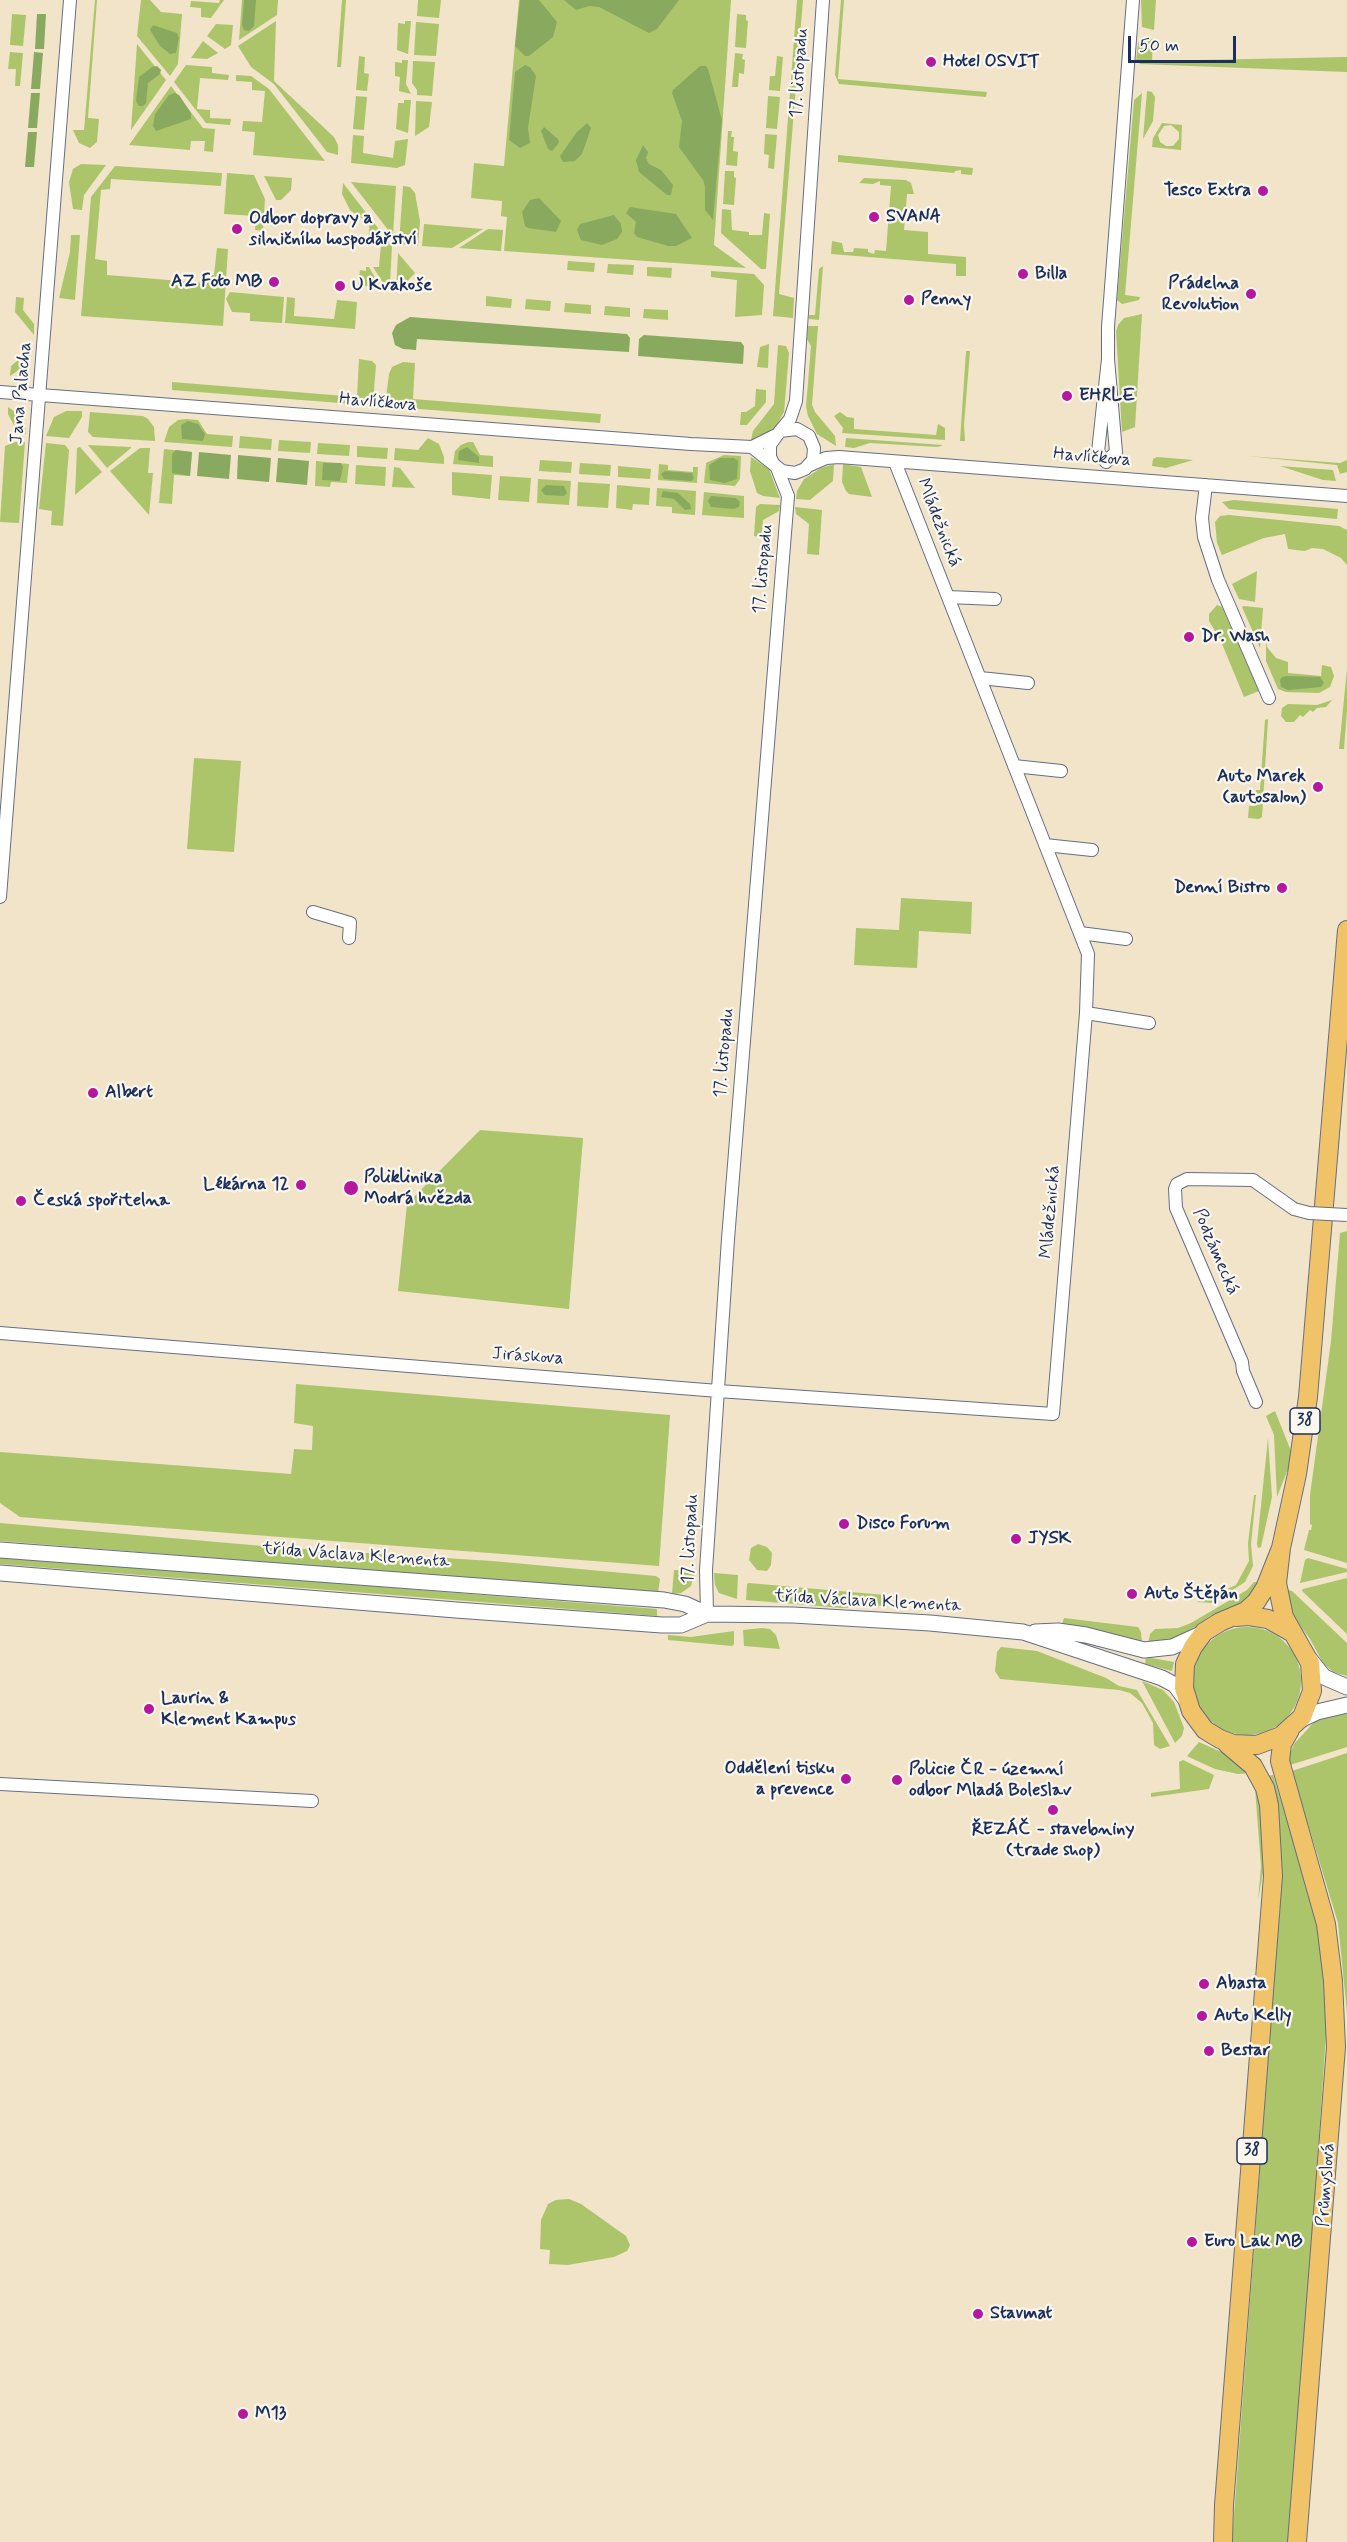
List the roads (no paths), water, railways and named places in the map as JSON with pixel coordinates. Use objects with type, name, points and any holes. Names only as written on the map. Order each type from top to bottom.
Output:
[{"type":"main road","name":"38","points":[[1223,2542],[1224,2493],[1273,1875],[1269,1805],[1263,1781],[1247,1759],[1201,1725],[1186,1700],[1183,1682],[1185,1664],[1193,1647],[1204,1632],[1246,1611],[1256,1602],[1281,1548],[1293,1495],[1308,1397],[1347,930]]},
{"type":"main road","points":[[1281,1548],[1278,1594],[1284,1617],[1297,1639]]},
{"type":"main road","name":"38","points":[[1220,1739],[1238,1745],[1257,1745],[1276,1739],[1295,1725],[1307,1708],[1312,1691],[1312,1674],[1308,1657],[1297,1639],[1284,1627],[1268,1619],[1249,1616],[1231,1618]]},
{"type":"main road","name":"Průmyslová","points":[[1295,1725],[1282,1744],[1280,1761],[1326,1924],[1334,1981],[1336,2047],[1297,2542]]},
{"type":"street","name":"Jana Palacha","points":[[0,897],[70,0]]},
{"type":"street","name":"17. listopadu","points":[[796,400],[823,0]]},
{"type":"street","points":[[1108,359],[1116,452],[1106,462],[1098,452],[1108,359],[1109,318],[1133,0]]},
{"type":"street","name":"Havlíčkova","points":[[0,392],[463,429],[752,447]]},
{"type":"street","points":[[789,496],[769,450],[778,433],[790,419],[796,400]]},
{"type":"street","points":[[789,496],[814,454],[810,438],[800,419],[796,400]]},
{"type":"street","points":[[791,428],[797,429],[833,457],[789,473],[752,447],[778,433],[791,428]]},
{"type":"street","name":"Havlíčkova","points":[[833,457],[1347,496]]},
{"type":"street","name":"Mládežnická","points":[[895,462],[1088,954],[1086,1013],[1053,1414]]},
{"type":"street","points":[[1206,484],[1202,518],[1204,537],[1221,586],[1269,698]]},
{"type":"street","name":"17. listopadu","points":[[707,1614],[706,1570],[728,1239],[789,496]]},
{"type":"street","name":"Mládežnická","points":[[948,597],[995,599]]},
{"type":"street","points":[[980,678],[1028,683]]},
{"type":"street","points":[[1014,766],[1061,771]]},
{"type":"street","points":[[1045,845],[1092,850]]},
{"type":"street","points":[[313,912],[350,922],[349,939]]},
{"type":"street","points":[[1080,933],[1126,939]]},
{"type":"street","points":[[1086,1013],[1149,1023]]},
{"type":"street","name":"Podzámecká","points":[[1256,1401],[1243,1371],[1242,1362],[1176,1208],[1174,1189],[1187,1179],[1253,1180],[1294,1209],[1309,1213],[1347,1215]]},
{"type":"street","name":"Jiráskova","points":[[0,1333],[718,1391],[1053,1414]]},
{"type":"street","name":"třída Václava Klementa","points":[[0,1550],[664,1600],[685,1604],[707,1614],[805,1616],[930,1623],[1026,1633],[1058,1631],[1086,1635],[1144,1650],[1172,1647],[1204,1632]]},
{"type":"street","name":"třída Václava Klementa","points":[[0,1573],[669,1625],[681,1625],[707,1614]]},
{"type":"street","name":"třída Václava Klementa","points":[[1026,1633],[1162,1677],[1175,1685],[1186,1700]]},
{"type":"street","points":[[1308,1657],[1323,1677],[1347,1687]]},
{"type":"street","points":[[1295,1725],[1317,1712],[1347,1705]]},
{"type":"street","points":[[0,1784],[312,1801]]},
{"type":"place","name":"Hotel OSVIT","points":[[931,62]]},
{"type":"place","name":"Tesco Extra","points":[[1263,191]]},
{"type":"place","name":"SVANA","points":[[874,217]]},
{"type":"place","name":"Odbor dopravy a silničního hospodářství","points":[[237,229]]},
{"type":"place","name":"Billa","points":[[1023,274]]},
{"type":"place","name":"AZ Foto MB","points":[[274,282]]},
{"type":"place","name":"U Kvakoše","points":[[340,286]]},
{"type":"place","name":"Prádelna Revolution","points":[[1251,294]]},
{"type":"place","name":"Penny","points":[[909,300]]},
{"type":"place","name":"EHRLE","points":[[1067,396]]},
{"type":"place","name":"Dr. Wash","points":[[1189,637]]},
{"type":"place","name":"Auto Marek (autosalon)","points":[[1318,787]]},
{"type":"place","name":"Denní Bistro","points":[[1282,888]]},
{"type":"place","name":"Albert","points":[[93,1093]]},
{"type":"place","name":"Lékárna 12","points":[[301,1185]]},
{"type":"place","name":"Poliklinika Modrá hvězda","points":[[351,1188]]},
{"type":"place","name":"Česká spořitelna","points":[[21,1201]]},
{"type":"place","name":"Disco Forum","points":[[844,1524]]},
{"type":"place","name":"JYSK","points":[[1016,1539]]},
{"type":"place","name":"Auto Štěpán","points":[[1132,1594]]},
{"type":"place","name":"Laurin & Klement Kampus","points":[[149,1709]]},
{"type":"place","name":"Oddělení tisku a prevence","points":[[846,1779]]},
{"type":"place","name":"Policie ČR - územní odbor Mladá Boleslav","points":[[897,1780]]},
{"type":"place","name":"ŘEZÁČ - stavebniny (trade shop)","points":[[1053,1810]]},
{"type":"place","name":"Abasta","points":[[1204,1984]]},
{"type":"place","name":"Auto Kelly","points":[[1202,2016]]},
{"type":"place","name":"Bestar","points":[[1209,2051]]},
{"type":"place","name":"Euro Lak MB","points":[[1192,2242]]},
{"type":"place","name":"Stavmat","points":[[978,2314]]},
{"type":"place","name":"M13","points":[[243,2414]]}]
